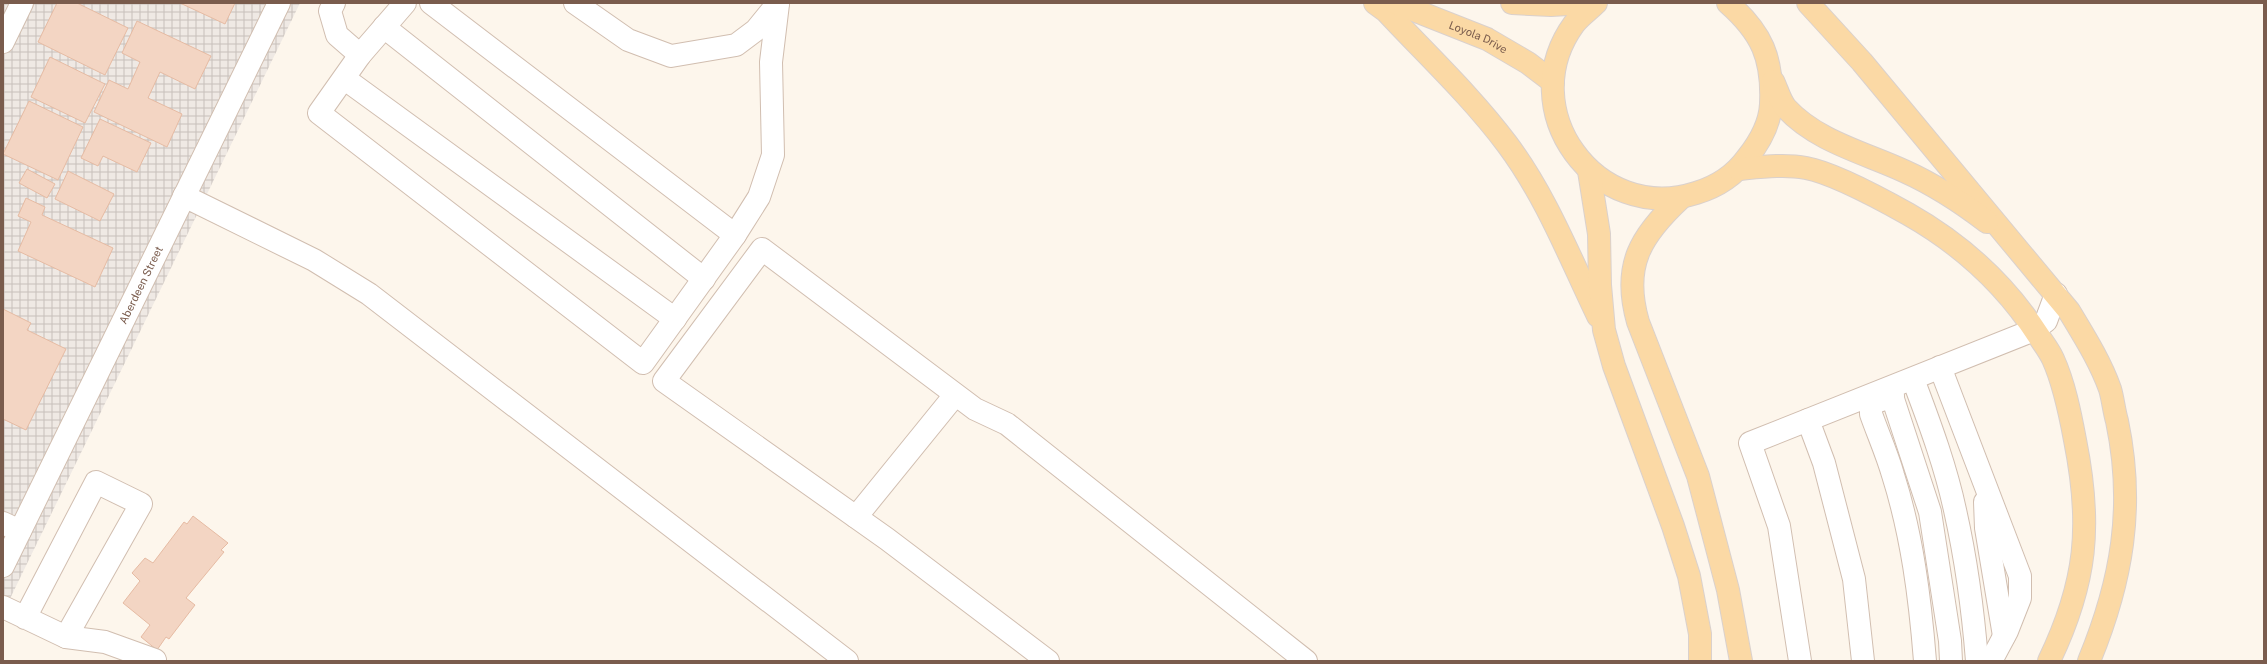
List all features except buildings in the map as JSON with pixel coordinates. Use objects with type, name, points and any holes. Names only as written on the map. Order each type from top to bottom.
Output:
[{"type":"main road","points":[[1375,3],[1386,11],[1461,90],[1507,145],[1541,197],[1604,330],[1614,366],[1673,526],[1688,576],[1700,634],[1700,661]]},
{"type":"main road","name":"Loyola Drive","points":[[1396,3],[1487,39],[1516,54],[1553,82]]},
{"type":"main road","points":[[1512,3],[1551,5],[1585,3]]},
{"type":"main road","points":[[1596,3],[1574,24],[1560,52],[1553,82],[1556,115],[1568,145],[1589,171],[1616,189],[1648,198],[1681,198],[1712,188],[1739,169],[1759,143],[1762,136],[1770,112],[1772,79]]},
{"type":"main road","points":[[1728,3],[1746,19],[1764,47],[1772,79],[1785,107],[1799,120],[1847,147],[1905,171],[1940,190],[2013,242]]},
{"type":"main road","points":[[1808,3],[1862,62],[2056,294],[2069,311],[2091,348],[2110,389],[2121,443],[2126,496],[2123,542],[2113,592],[2089,661]]},
{"type":"main road","points":[[1739,169],[1806,168],[1834,178],[1890,204],[1933,228],[1966,253],[1995,280],[2024,313],[2053,358],[2071,416],[2083,478],[2086,531],[2081,569],[2070,614],[2049,661]]},
{"type":"main road","points":[[1589,171],[1599,234],[1600,285],[1604,330]]},
{"type":"main road","points":[[1681,198],[1649,231],[1639,249],[1632,279],[1633,305],[1638,322],[1698,476],[1728,590],[1740,661]]},
{"type":"street","points":[[3,42],[22,3]]},
{"type":"street","name":"Aberdeen Street","points":[[3,566],[12,527],[184,196],[279,3]]},
{"type":"street","points":[[334,3],[330,11],[337,35],[360,55]]},
{"type":"street","points":[[405,3],[360,55],[319,113],[643,363],[735,235],[759,197],[773,155],[771,62],[778,4]]},
{"type":"street","points":[[431,3],[735,235]]},
{"type":"street","points":[[575,3],[628,40],[671,56],[736,45],[756,30],[778,4]]},
{"type":"street","points":[[384,28],[704,279]]},
{"type":"street","points":[[344,79],[675,318]]},
{"type":"street","points":[[184,196],[314,260],[369,294],[847,661]]},
{"type":"street","points":[[1048,661],[856,517],[664,381],[762,249],[975,409],[1006,424],[1306,661]]},
{"type":"street","points":[[1800,661],[1779,526],[1750,443],[1808,420],[1942,372],[2034,330],[2046,321],[2056,294]]},
{"type":"street","points":[[1925,661],[1917,581],[1910,544],[1893,475],[1871,414],[1871,407],[1876,402],[1916,387],[1942,372]]},
{"type":"street","points":[[1942,372],[2020,576],[2020,598],[2004,636],[1991,661]]},
{"type":"street","points":[[1916,387],[1937,443],[1955,510],[1973,613],[1977,661]]},
{"type":"street","points":[[856,517],[956,395]]},
{"type":"street","points":[[1892,396],[1930,512],[1950,641],[1951,661]]},
{"type":"street","points":[[1808,420],[1824,463],[1854,579],[1862,661]]},
{"type":"street","points":[[25,618],[96,482],[141,504],[66,637]]},
{"type":"street","points":[[3,607],[66,637],[105,642],[156,660]]},
{"type":"shaded area","points":[[3,3],[300,3],[3,613]]}]
